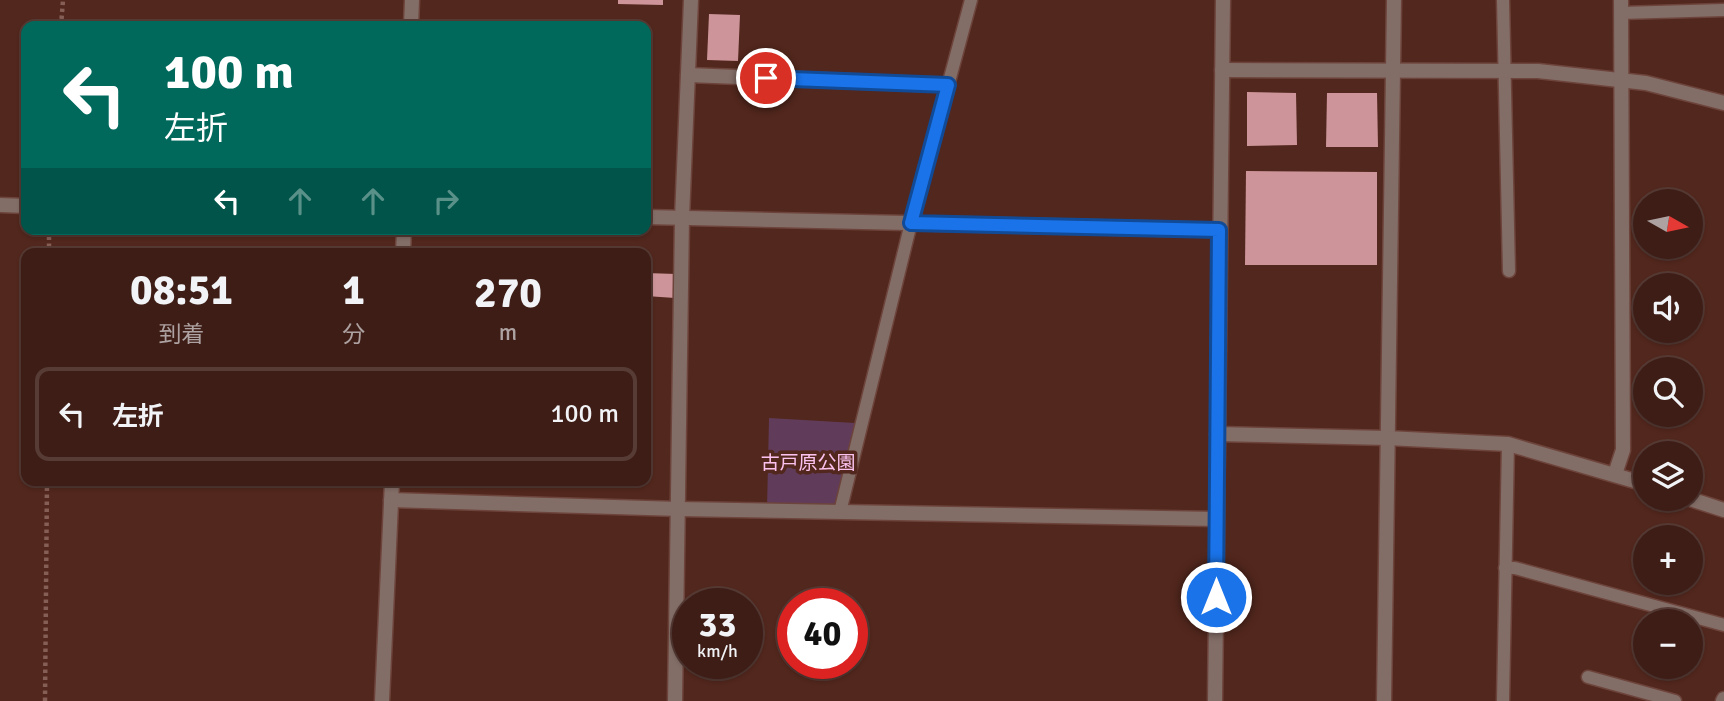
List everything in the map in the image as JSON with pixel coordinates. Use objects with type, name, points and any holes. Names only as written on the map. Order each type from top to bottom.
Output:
[{"type":"street","points":[[411,21],[412,0]]},
{"type":"street","points":[[675,701],[682,218],[691,0]]},
{"type":"street","points":[[1215,701],[1223,0]]},
{"type":"street","points":[[1384,701],[1394,0]]},
{"type":"street","points":[[1615,474],[1623,450],[1621,7]]},
{"type":"street","points":[[1222,70],[1538,71],[1621,79],[1724,103]]},
{"type":"street","points":[[688,75],[948,85]]},
{"type":"street","points":[[0,205],[21,206]]},
{"type":"street","points":[[651,217],[1219,230]]},
{"type":"street","points":[[1217,434],[1508,444],[1633,480]]},
{"type":"street","points":[[382,701],[392,486]]},
{"type":"street","points":[[391,500],[679,509],[1216,519]]},
{"type":"street","points":[[1703,503],[1724,510]]},
{"type":"lane","points":[[840,512],[911,223],[971,0]]},
{"type":"lane","points":[[1503,0],[1509,271]]},
{"type":"lane","points":[[1621,7],[1724,10]]},
{"type":"lane","points":[[1503,701],[1508,444]]},
{"type":"lane","points":[[1505,568],[1515,568],[1724,625]]},
{"type":"lane","points":[[1588,677],[1675,701]]},
{"type":"path","points":[[61,21],[63,0]]},
{"type":"path","points":[[45,701],[47,486]]},
{"type":"green space","name":"古戸原公園","points":[[769,418],[855,423],[840,512],[767,510]]},
{"type":"building","points":[[618,0],[663,0],[663,5],[618,4]]},
{"type":"building","points":[[709,14],[740,15],[738,61],[707,60]]},
{"type":"building","points":[[1247,92],[1296,93],[1297,145],[1247,146]]},
{"type":"building","points":[[1327,93],[1377,93],[1378,147],[1326,147]]},
{"type":"building","points":[[1246,171],[1377,172],[1377,265],[1245,265]]},
{"type":"building","points":[[651,273],[676,274],[675,298],[651,296]]},
{"type":"route","points":[[766,78],[948,85],[911,223],[1219,230],[1216,597]]}]
